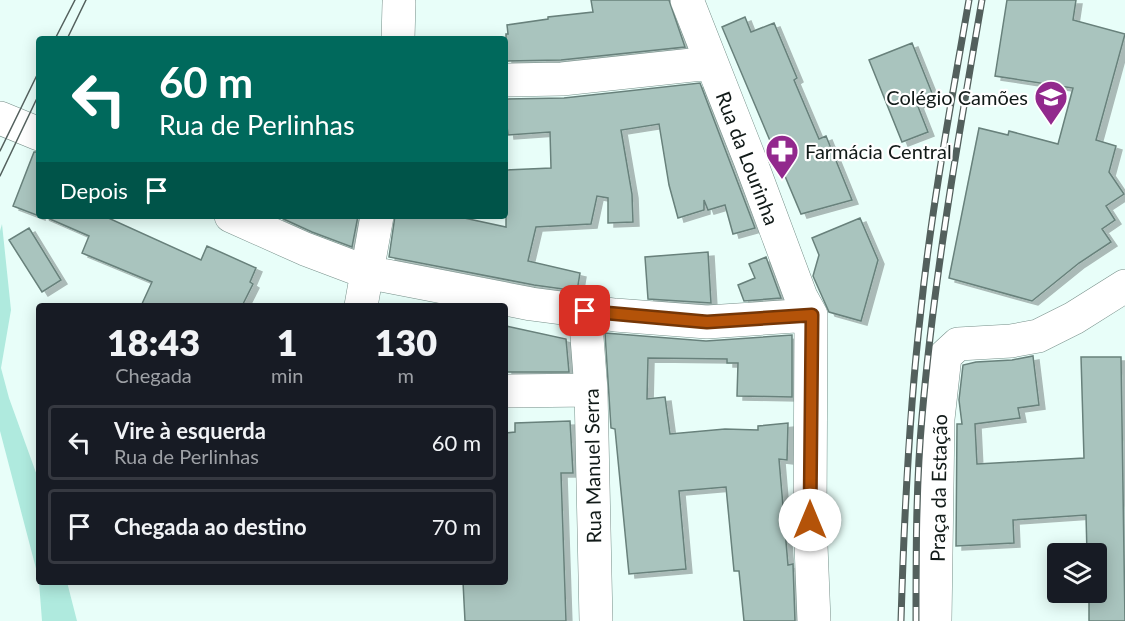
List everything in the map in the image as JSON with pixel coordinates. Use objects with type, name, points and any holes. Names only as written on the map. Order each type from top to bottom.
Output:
[{"type":"street","name":"Rua da Lourinha","points":[[687,0],[801,297],[812,315]]},
{"type":"street","points":[[398,36],[399,3]]},
{"type":"street","points":[[508,80],[562,80],[711,63]]},
{"type":"street","points":[[0,118],[36,133]]},
{"type":"street","points":[[238,219],[305,249],[366,272],[531,304],[707,322],[812,315],[810,520],[814,621]]},
{"type":"street","points":[[361,303],[376,219]]},
{"type":"street","name":"Praça da Estação","points":[[935,621],[939,419],[945,356],[958,344],[1011,341],[1038,336],[1074,318],[1125,286]]},
{"type":"street","name":"Rua Manuel Serra","points":[[585,311],[591,390],[596,621]]},
{"type":"street","points":[[508,391],[591,390]]},
{"type":"green space","points":[[2,224],[11,310],[1,368],[9,398],[36,473],[36,569],[0,431],[0,231]]},
{"type":"green space","points":[[39,585],[68,585],[77,621],[42,621]]},
{"type":"building","points":[[591,0],[669,0],[685,47],[561,60],[508,61],[507,25],[593,12]]},
{"type":"building","name":"Colégio Camões","points":[[1007,0],[1076,0],[1073,20],[1125,34],[1096,140],[1116,146],[1109,172],[1124,194],[1106,206],[1115,220],[1102,229],[1111,242],[1079,263],[1032,301],[949,278],[979,128],[1008,135],[1009,131],[1058,144],[1073,88],[995,76]]},
{"type":"building","points":[[745,17],[751,32],[774,23],[797,78],[794,80],[819,139],[826,136],[852,200],[801,214],[722,27]]},
{"type":"building","points":[[912,43],[934,98],[917,104],[928,132],[902,142],[869,60]]},
{"type":"building","points":[[700,83],[755,228],[733,234],[725,205],[708,210],[704,200],[704,210],[678,218],[669,185],[659,124],[621,130],[632,194],[633,222],[608,223],[608,198],[597,196],[591,224],[536,227],[528,261],[580,273],[577,291],[389,257],[395,219],[469,219],[506,227],[508,170],[551,168],[550,132],[508,135],[508,99],[564,98]]},
{"type":"building","points":[[34,152],[36,152],[36,215],[13,206]]},
{"type":"building","points":[[860,218],[878,260],[861,321],[829,312],[813,276],[819,255],[812,238]]},
{"type":"building","points":[[50,219],[111,219],[201,260],[207,246],[256,268],[250,282],[253,284],[244,303],[142,303],[152,282],[82,253],[89,236]]},
{"type":"building","points":[[284,219],[357,219],[352,247]]},
{"type":"building","points":[[29,228],[61,280],[42,292],[9,240]]},
{"type":"building","points":[[708,252],[711,303],[648,299],[645,257]]},
{"type":"building","points":[[766,257],[781,298],[744,301],[738,285],[755,278],[749,264]]},
{"type":"building","points":[[508,326],[566,339],[569,372],[508,372]]},
{"type":"building","points":[[605,333],[706,341],[792,335],[792,397],[737,396],[738,363],[727,363],[727,359],[648,358],[647,399],[665,397],[670,434],[725,429],[758,430],[758,426],[788,423],[787,460],[779,459],[788,565],[793,564],[795,621],[744,621],[739,571],[734,571],[726,487],[679,491],[686,569],[629,574],[615,429],[611,428]]},
{"type":"building","points":[[1033,356],[1039,405],[1018,408],[1020,418],[975,424],[977,464],[1084,458],[1081,357],[1121,357],[1125,621],[1089,621],[1089,603],[1107,603],[1107,543],[1087,543],[1086,515],[1013,520],[1014,543],[956,546],[957,424],[962,424],[959,400],[963,365]]},
{"type":"building","points":[[570,421],[573,473],[561,473],[566,621],[465,621],[463,585],[508,585],[508,433],[515,432],[515,423]]},
{"type":"tram line","points":[[57,36],[75,0]]},
{"type":"tram line","points":[[68,36],[86,0]]},
{"type":"tram line","points":[[0,151],[36,77]]},
{"type":"tram line","points":[[0,176],[36,100]]},
{"type":"railway","points":[[901,621],[913,387],[925,270],[969,0]]},
{"type":"railway","points":[[916,621],[919,468],[927,365],[948,208],[982,0]]},
{"type":"place","name":"Colégio Camões","points":[[1051,126]]},
{"type":"place","name":"Farmácia Central","points":[[782,180]]},
{"type":"route","points":[[585,311],[707,322],[812,315],[810,520]]}]
